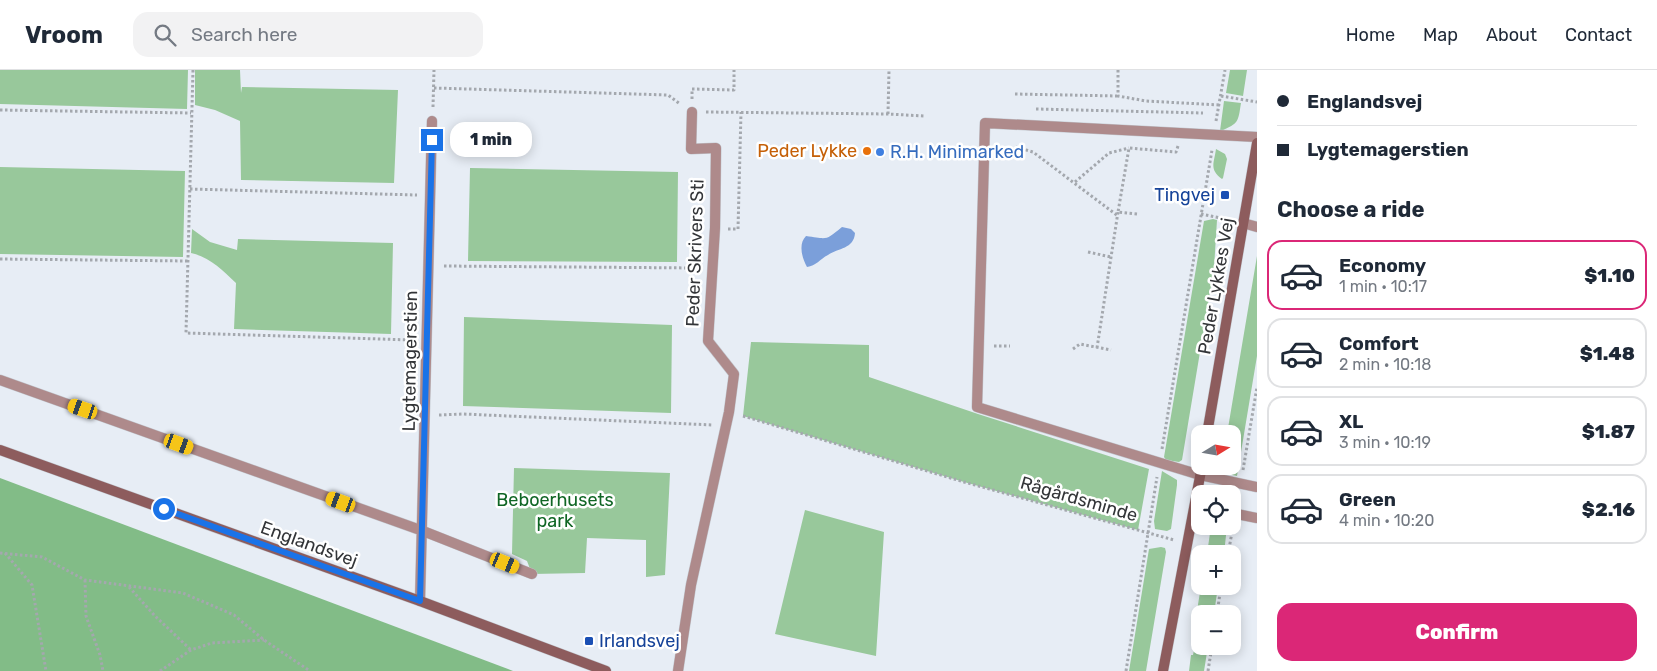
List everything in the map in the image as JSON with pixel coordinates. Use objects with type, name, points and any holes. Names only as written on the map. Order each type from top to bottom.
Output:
[{"type":"street","name":"Peder Skrivers Sti","points":[[678,671],[691,585],[729,412],[734,374],[708,341],[715,228],[716,148],[691,149],[692,112]]},
{"type":"street","name":"Lygtemagerstien","points":[[420,601],[432,121]]},
{"type":"street","points":[[1191,469],[1160,463],[977,407],[985,123],[1257,137]]},
{"type":"street","name":"Peder Lykkes Vej","points":[[1209,425],[1257,143]]},
{"type":"street","points":[[1243,223],[1257,227]]},
{"type":"street","points":[[0,380],[423,531],[532,574]]},
{"type":"street","name":"Englandsvej","points":[[0,450],[420,601],[606,671]]},
{"type":"street","points":[[1215,475],[1257,487]]},
{"type":"street","points":[[1241,515],[1257,518]]},
{"type":"street","points":[[1164,671],[1191,528]]},
{"type":"path","points":[[193,70],[186,332],[427,341]]},
{"type":"path","points":[[432,121],[434,70]]},
{"type":"path","points":[[692,112],[692,89],[734,90],[734,70]]},
{"type":"path","points":[[888,114],[889,70]]},
{"type":"path","points":[[1118,70],[1118,96]]},
{"type":"path","points":[[1126,671],[1225,70]]},
{"type":"path","points":[[434,88],[668,95],[692,112],[924,116]]},
{"type":"path","points":[[1016,94],[1118,96],[1146,101],[1220,105]]},
{"type":"path","points":[[1221,96],[1257,102]]},
{"type":"path","points":[[1173,102],[1174,112]]},
{"type":"path","points":[[1033,109],[1203,113]]},
{"type":"path","points":[[0,110],[191,113]]},
{"type":"path","points":[[715,228],[738,229],[741,112]]},
{"type":"path","points":[[1075,182],[1109,153],[1129,148],[1176,152],[1181,133]]},
{"type":"path","points":[[1016,147],[1033,152],[1118,214],[1137,214]]},
{"type":"path","points":[[1097,348],[1129,148]]},
{"type":"path","points":[[190,189],[430,195]]},
{"type":"path","points":[[1201,214],[1243,223]]},
{"type":"path","points":[[1088,252],[1111,257]]},
{"type":"path","points":[[0,259],[188,261]]},
{"type":"path","points":[[428,266],[713,268]]},
{"type":"path","points":[[1073,349],[1080,344],[1111,350]]},
{"type":"path","points":[[988,345],[1010,346]]},
{"type":"path","name":"Rågårdsminde","points":[[729,412],[964,482],[1148,534],[1187,543]]},
{"type":"path","points":[[425,416],[463,414],[726,425]]},
{"type":"path","points":[[2,553],[42,556],[85,580],[183,593],[234,615],[264,640],[310,671]]},
{"type":"path","points":[[2,553],[32,584],[46,671]]},
{"type":"path","points":[[85,580],[86,616],[100,655],[103,671]]},
{"type":"path","points":[[129,587],[155,616],[191,650]]},
{"type":"path","points":[[160,671],[191,650],[212,643],[264,640]]},
{"type":"path","points":[[1208,671],[1211,655]]},
{"type":"green space","points":[[0,70],[188,70],[187,109],[0,104]]},
{"type":"green space","points":[[195,70],[240,70],[241,93],[242,87],[398,90],[394,183],[241,180],[240,121],[215,110],[195,105]]},
{"type":"green space","points":[[1230,70],[1247,70],[1243,96],[1226,93]]},
{"type":"green space","points":[[1224,101],[1241,103],[1237,121],[1220,131]]},
{"type":"green space","points":[[1216,149],[1225,154],[1227,159],[1222,179],[1214,169]]},
{"type":"green space","points":[[0,167],[185,171],[183,257],[0,254]]},
{"type":"green space","points":[[470,168],[678,172],[677,262],[468,261]]},
{"type":"green space","points":[[1217,220],[1214,268],[1182,460],[1179,462],[1166,460],[1164,457],[1204,221]]},
{"type":"green space","points":[[192,229],[210,242],[237,250],[238,239],[393,243],[391,334],[234,329],[236,283],[210,261],[191,253]]},
{"type":"green space","points":[[1257,256],[1257,356],[1241,452],[1241,425],[1229,425]]},
{"type":"green space","points":[[464,317],[672,325],[671,413],[463,406]]},
{"type":"green space","points":[[751,342],[869,345],[869,377],[1149,469],[1138,530],[964,482],[743,416]]},
{"type":"green space","name":"Beboerhusets park","points":[[514,468],[670,473],[665,575],[646,577],[646,540],[587,538],[585,573],[532,574],[527,561],[512,554]]},
{"type":"green space","points":[[1162,471],[1177,480],[1171,529],[1167,531],[1155,529],[1154,521]]},
{"type":"green space","points":[[0,478],[513,671],[0,671]]},
{"type":"green space","points":[[805,510],[884,532],[876,656],[775,634]]},
{"type":"green space","points":[[1210,535],[1226,535],[1225,545],[1208,545]]},
{"type":"green space","points":[[1165,548],[1166,552],[1146,671],[1129,671],[1149,549]]},
{"type":"green space","points":[[1200,595],[1217,595],[1215,605],[1198,605]]},
{"type":"green space","points":[[1191,655],[1207,655],[1204,671],[1189,671]]},
{"type":"water","points":[[842,227],[851,229],[855,233],[852,242],[807,267],[801,247],[806,236],[826,238]]},
{"type":"place","name":"Peder Lykke","points":[[867,151]]},
{"type":"place","name":"R.H. Minimarked","points":[[880,152]]},
{"type":"place","name":"Tingvej","points":[[1225,195]]},
{"type":"place","name":"Irlandsvej","points":[[589,641]]},
{"type":"route","points":[[164,509],[420,601],[432,140]]}]
